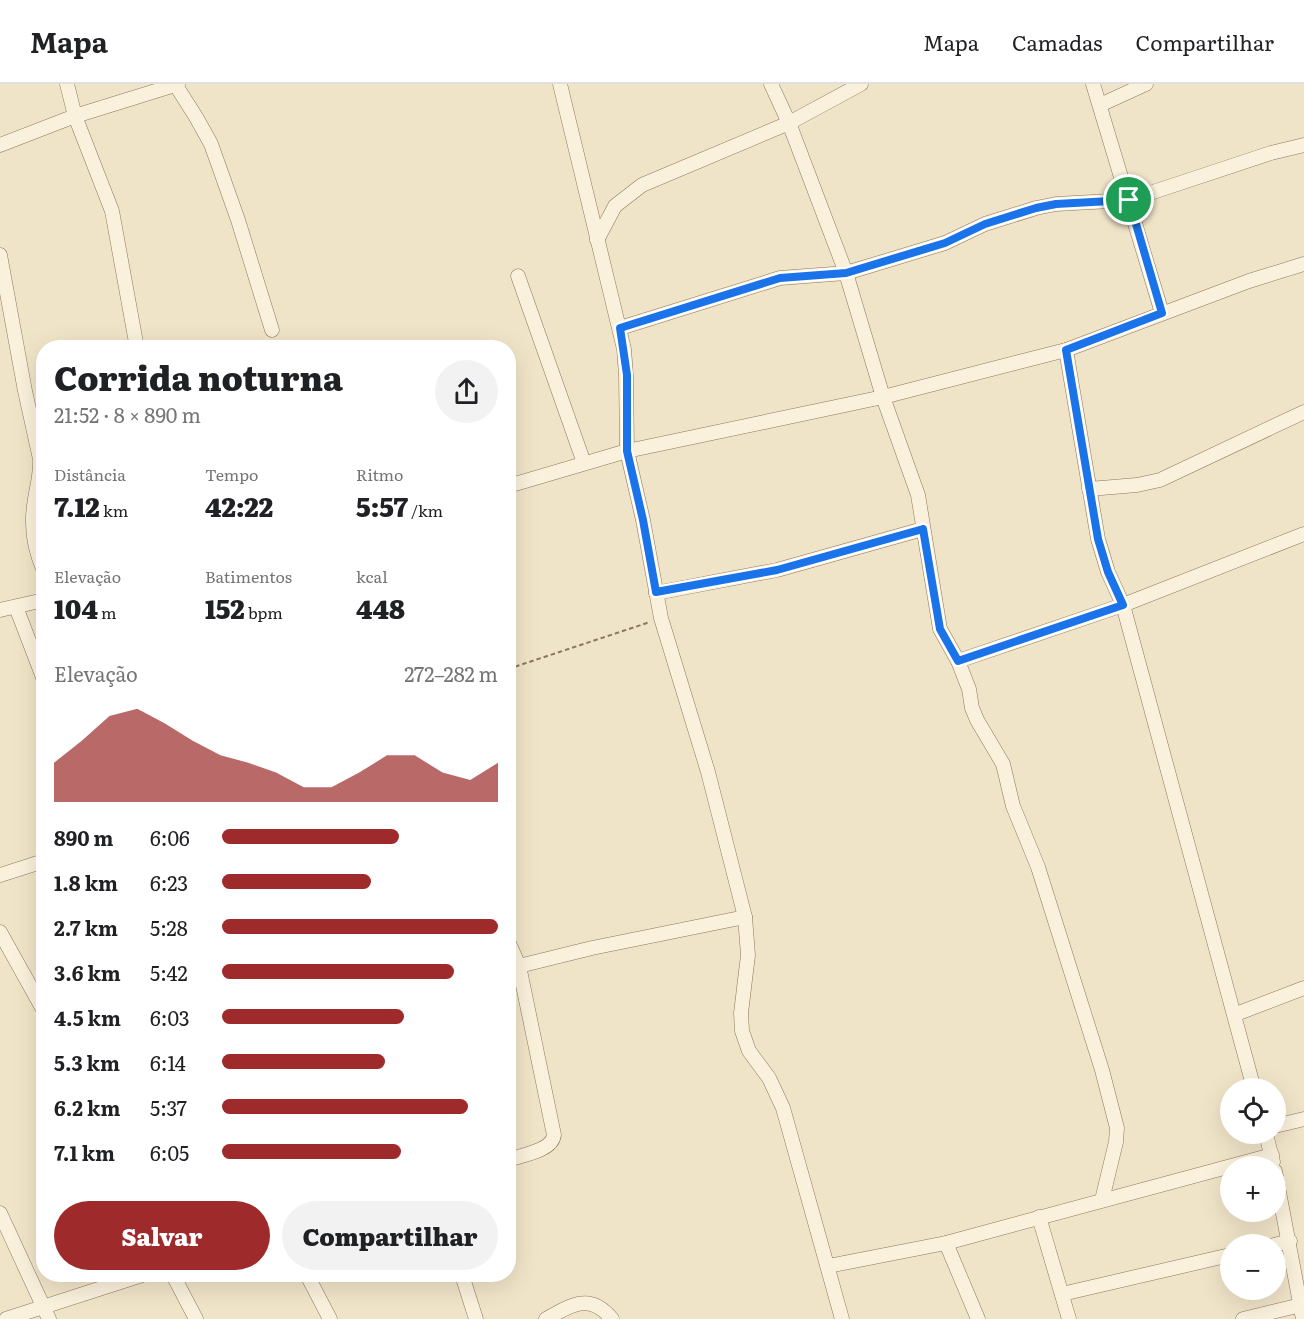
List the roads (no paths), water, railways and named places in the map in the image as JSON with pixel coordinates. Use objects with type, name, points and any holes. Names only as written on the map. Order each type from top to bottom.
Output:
[{"type":"street","points":[[67,84],[75,116],[112,211],[136,340]]},
{"type":"street","points":[[0,145],[75,116],[176,84],[211,144],[238,220],[272,330]]},
{"type":"street","points":[[560,84],[620,328],[627,375],[627,451],[643,520],[661,618],[708,772],[745,917],[748,955],[741,1013],[742,1031],[749,1051],[769,1078],[783,1108],[842,1319]]},
{"type":"street","points":[[771,84],[789,123],[846,273],[883,397],[918,495],[938,621],[958,661],[969,689],[972,708],[977,720],[1003,764],[1013,806],[1038,867],[1113,1109],[1117,1128],[1116,1142],[1102,1200]]},
{"type":"street","points":[[597,240],[615,206],[642,185],[789,123],[861,84]]},
{"type":"street","points":[[1093,84],[1162,313]]},
{"type":"street","points":[[1101,105],[1146,84]]},
{"type":"street","points":[[620,328],[780,278],[846,273],[945,243],[985,224],[1036,208],[1056,204],[1129,200],[1271,153],[1304,145]]},
{"type":"street","points":[[0,255],[36,441]]},
{"type":"street","points":[[516,484],[627,451],[883,397],[1066,350],[1249,281],[1304,264]]},
{"type":"street","points":[[518,276],[584,463]]},
{"type":"street","points":[[1066,350],[1098,539],[1108,572],[1123,605],[1206,917],[1236,1014],[1251,1078]]},
{"type":"street","points":[[1089,489],[1137,485],[1160,480],[1304,412]]},
{"type":"street","points":[[36,491],[33,507],[36,548]]},
{"type":"street","points":[[656,592],[785,568],[923,529]]},
{"type":"street","points":[[958,661],[1123,605],[1304,534]]},
{"type":"street","points":[[0,610],[36,602]]},
{"type":"street","points":[[16,607],[36,659]]},
{"type":"street","points":[[0,875],[36,864]]},
{"type":"street","points":[[519,966],[592,948],[745,917]]},
{"type":"street","points":[[0,932],[36,997]]},
{"type":"street","points":[[516,959],[554,1135],[548,1146],[516,1157]]},
{"type":"street","points":[[1236,1014],[1304,988]]},
{"type":"street","points":[[1286,1123],[1304,1119]]},
{"type":"street","points":[[828,1266],[946,1243],[1102,1200],[1220,1175]]},
{"type":"street","points":[[0,1213],[46,1313]]},
{"type":"street","points":[[1243,1319],[1302,1312],[1295,1250],[1286,1213]]},
{"type":"street","points":[[1039,1217],[1069,1319]]},
{"type":"street","points":[[946,1243],[978,1319]]},
{"type":"street","points":[[1062,1294],[1220,1257]]},
{"type":"street","points":[[6,1319],[46,1313],[124,1282]]},
{"type":"street","points":[[177,1282],[196,1319]]},
{"type":"street","points":[[311,1282],[330,1319]]},
{"type":"street","points":[[464,1282],[476,1319]]},
{"type":"street","points":[[546,1319],[573,1304],[582,1303],[595,1305],[607,1312],[612,1319]]}]
